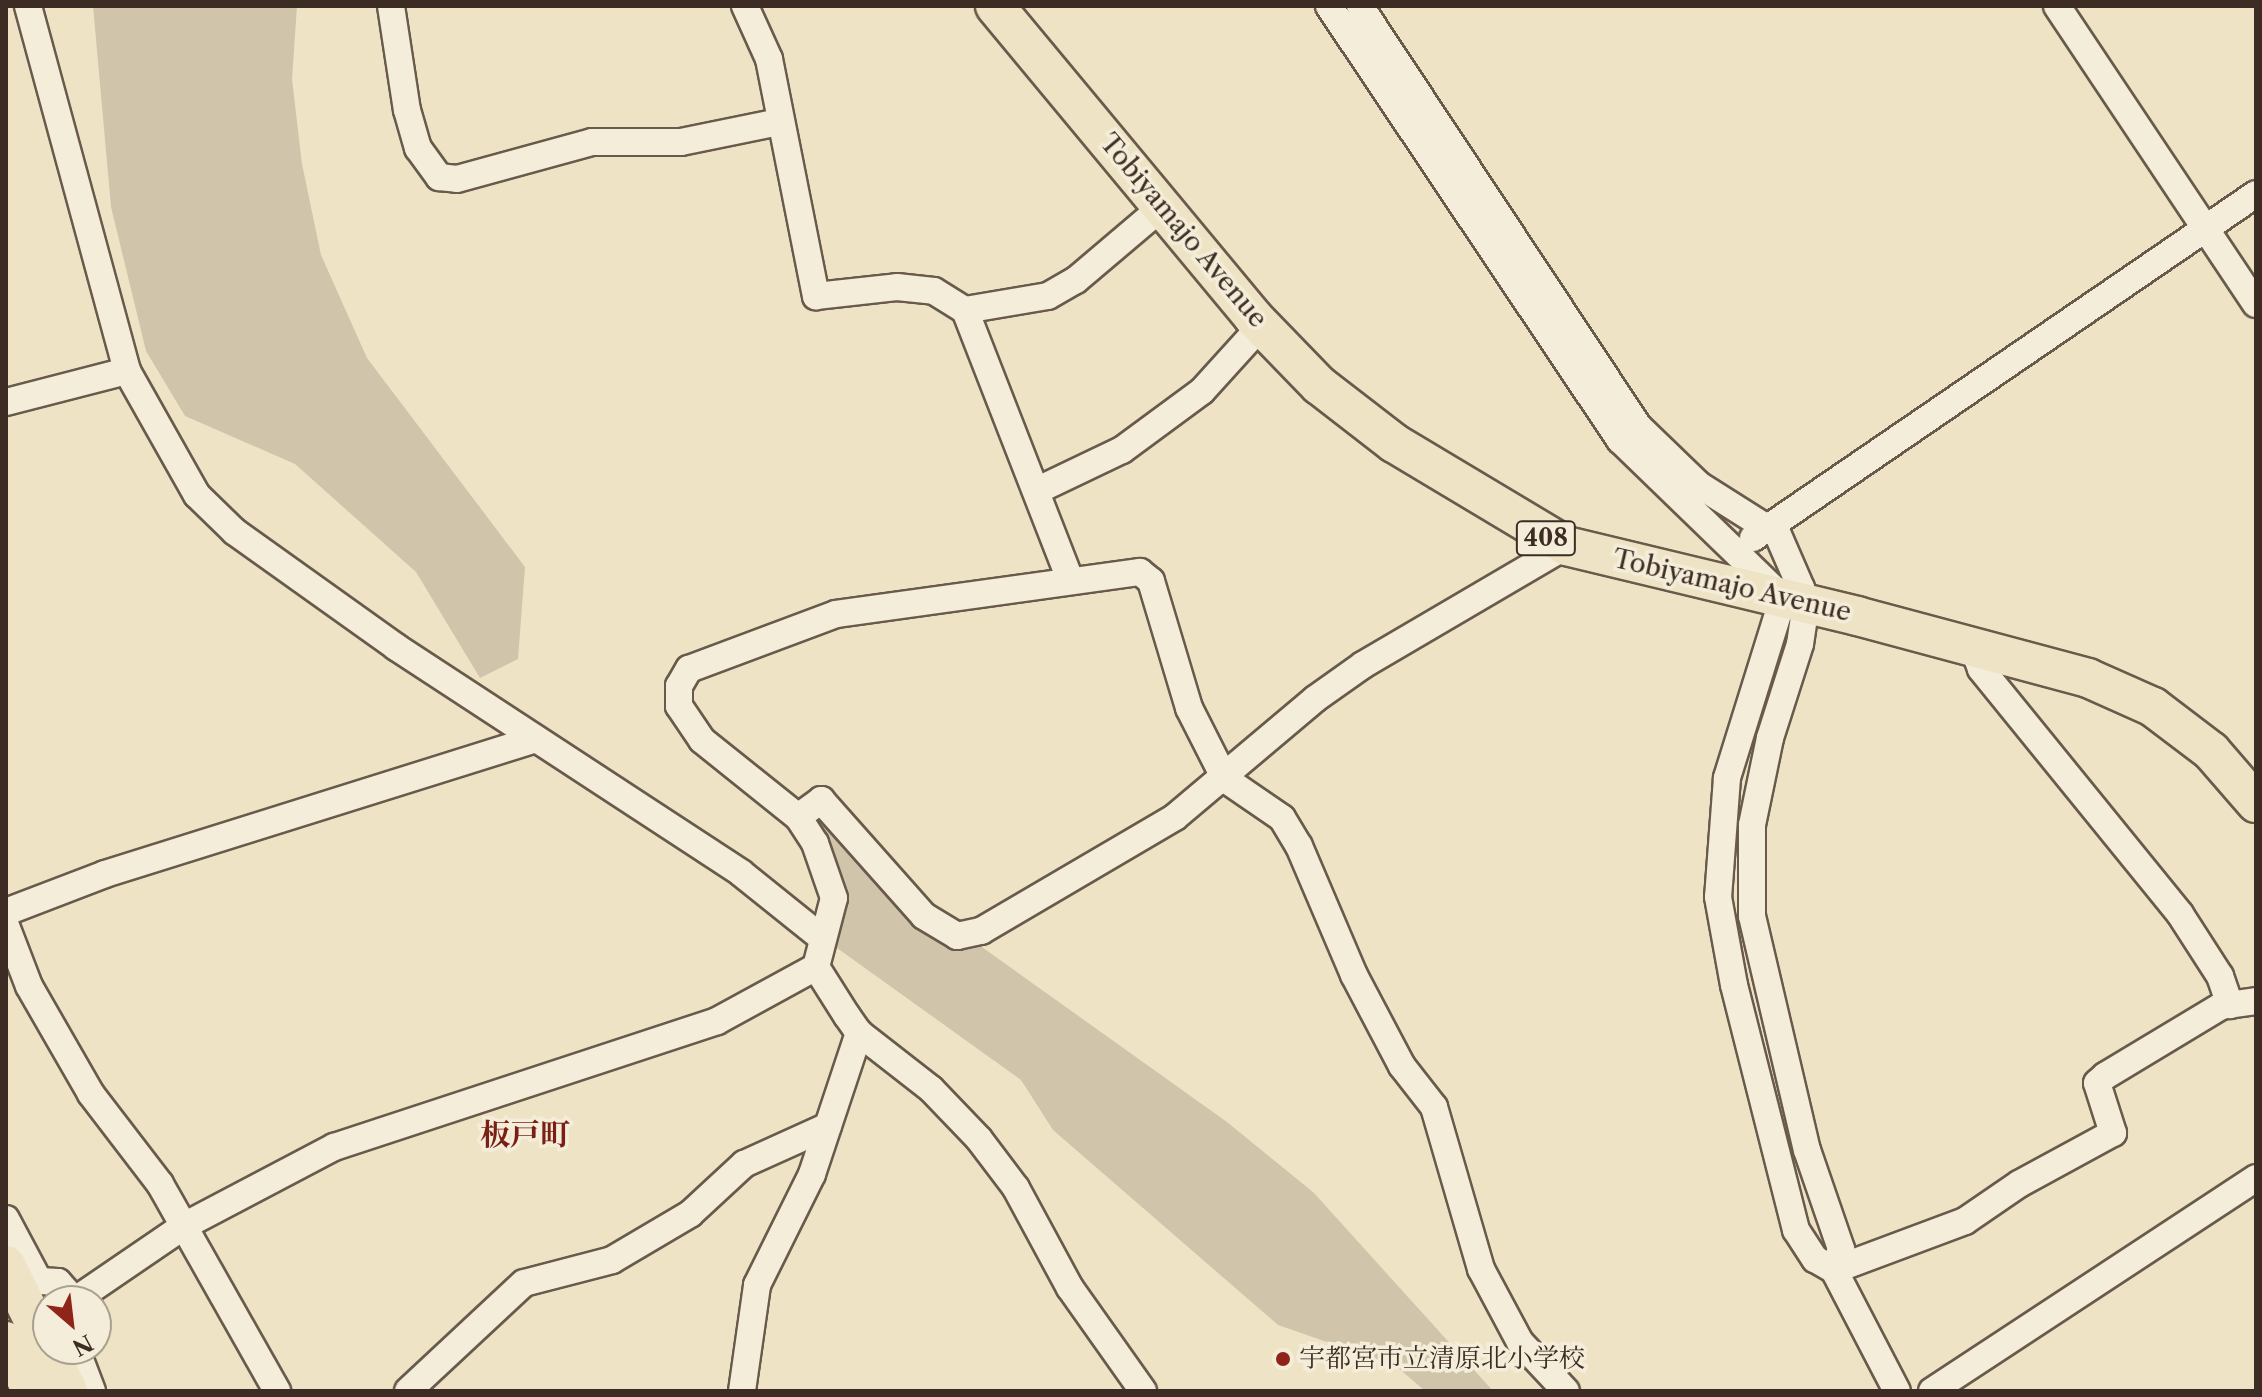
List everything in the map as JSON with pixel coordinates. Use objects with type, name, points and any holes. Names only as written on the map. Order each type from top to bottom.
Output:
[{"type":"highway","name":"Tobiyamajo Avenue","points":[[995,6],[1261,326],[1319,385],[1394,443],[1566,546],[1795,601],[2088,678],[2153,707],[2211,751],[2256,803]]},
{"type":"highway","points":[[6,1265],[32,1391]]},
{"type":"highway","points":[[20,1334],[68,1391]]},
{"type":"street","points":[[28,6],[127,371],[197,495],[235,532],[535,739],[741,873],[822,938]]},
{"type":"street","points":[[391,6],[407,110],[418,148],[439,177],[457,179],[592,142],[681,142],[779,122]]},
{"type":"street","points":[[745,6],[769,59],[779,122],[816,296],[897,287],[934,291],[965,310],[1070,580]]},
{"type":"street","points":[[1329,6],[1620,440],[1659,482],[1795,601]]},
{"type":"street","points":[[1360,6],[1638,426],[1699,485],[1778,535],[1795,601],[1755,812],[1752,916],[1807,1150],[1841,1249],[1834,1270],[1897,1391]]},
{"type":"street","points":[[2057,6],[2256,304]]},
{"type":"street","points":[[1737,549],[2256,194]]},
{"type":"street","points":[[965,310],[1048,296],[1076,280],[1162,207]]},
{"type":"street","points":[[1036,491],[1122,450],[1202,391],[1261,326]]},
{"type":"street","points":[[6,402],[127,371]]},
{"type":"street","points":[[798,817],[821,800],[924,916],[957,936],[981,931],[1175,817],[1225,779],[1315,699],[1363,665],[1566,546]]},
{"type":"street","points":[[1143,1391],[1070,1288],[1016,1188],[979,1139],[931,1089],[859,1033],[816,967],[834,898],[815,843],[798,817],[702,740],[679,706],[679,686],[689,669],[836,614],[1140,572],[1151,581],[1189,708],[1225,779],[1282,818],[1299,846],[1354,975],[1402,1066],[1434,1107],[1481,1269],[1520,1342],[1566,1391]]},
{"type":"street","points":[[1834,1270],[1965,1221],[2019,1184],[2113,1133],[2097,1083],[2243,1003],[2220,976],[2180,914],[1981,669],[1973,647]]},
{"type":"street","points":[[6,912],[105,874],[535,739]]},
{"type":"street","points":[[6,926],[29,986],[91,1094],[160,1184],[277,1391]]},
{"type":"street","points":[[98,1285],[184,1226],[376,1130],[499,1096],[717,1021],[816,967]]},
{"type":"street","points":[[742,1391],[757,1285],[812,1174],[859,1033]]},
{"type":"street","points":[[408,1391],[524,1283],[612,1260],[690,1214],[744,1164],[828,1126]]},
{"type":"street","points":[[1932,1391],[2256,1178]]},
{"type":"street","points":[[6,1219],[39,1281],[58,1282],[61,1285]]},
{"type":"street","points":[[82,1365],[92,1391]]},
{"type":"shaded area","points":[[93,6],[297,6],[292,79],[302,164],[321,255],[367,358],[525,567],[518,659],[480,678],[416,572],[295,464],[185,416],[146,351],[111,207]]},
{"type":"shaded area","points":[[823,824],[944,920],[1227,1122],[1314,1193],[1493,1391],[1425,1391],[1396,1366],[1278,1325],[1053,1130],[1021,1080],[837,948],[849,894]]},
{"type":"place","name":"宇都宮市立清原北小学校","points":[[1283,1359]]},
{"type":"district","name":"板戸町","points":[[525,1135]]}]
